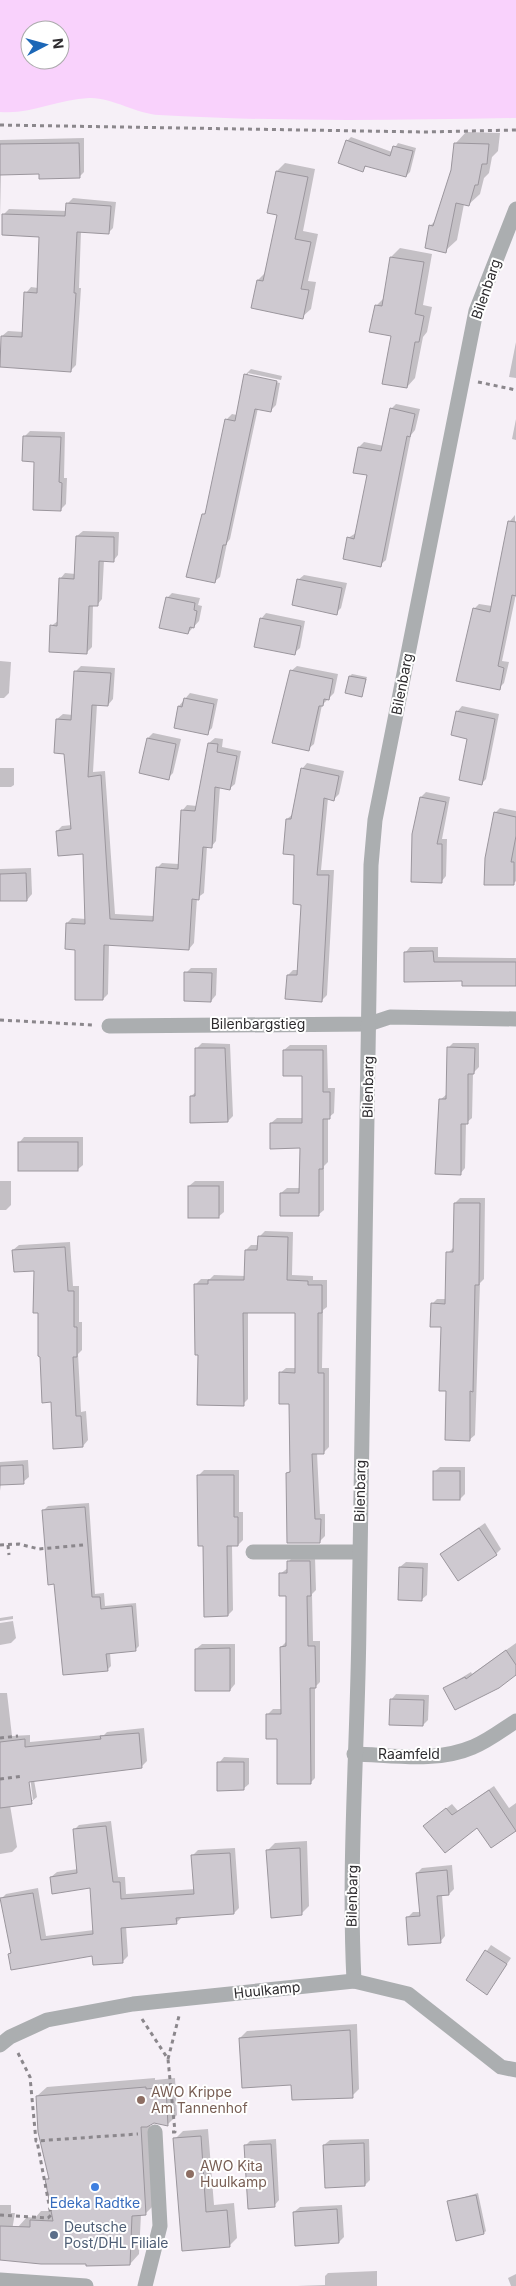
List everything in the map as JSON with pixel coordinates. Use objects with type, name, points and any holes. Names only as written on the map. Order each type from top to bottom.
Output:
[{"type":"street","name":"Bilenbarg","points":[[354,1981],[352,1935],[354,1754],[359,1635],[371,866],[375,820],[476,311],[516,209]]},
{"type":"street","name":"Bilenbargstieg","points":[[109,1026],[369,1024],[390,1017],[516,1020]]},
{"type":"street","points":[[253,1552],[359,1552]]},
{"type":"street","name":"Raamfeld","points":[[354,1754],[416,1756],[449,1754],[474,1747],[516,1721]]},
{"type":"street","name":"Huulkamp","points":[[5,2041],[47,2020],[133,2004],[354,1981],[408,1994],[501,2067],[516,2070]]},
{"type":"street","points":[[145,2286],[160,2226],[155,2132]]},
{"type":"street","points":[[0,2280],[86,2286]]},
{"type":"path","points":[[0,125],[424,132],[516,130]]},
{"type":"path","points":[[462,380],[516,390]]},
{"type":"path","points":[[0,1020],[109,1026]]},
{"type":"path","points":[[0,1545],[19,1544],[39,1548],[83,1545]]},
{"type":"path","points":[[8,1545],[9,1555]]},
{"type":"path","points":[[0,1738],[18,1736]]},
{"type":"path","points":[[0,1779],[23,1776]]},
{"type":"path","points":[[37,2141],[175,2132],[168,2059],[184,1998]]},
{"type":"path","points":[[133,2004],[168,2059]]},
{"type":"path","points":[[0,2215],[48,2218],[51,2215],[37,2141],[30,2077],[5,2041]]},
{"type":"shaded area","points":[[0,0],[516,0],[516,118],[338,120],[248,119],[159,115],[142,112],[97,98],[78,99],[11,112],[0,112]]},
{"type":"building","points":[[346,140],[390,156],[393,146],[413,151],[406,177],[365,166],[363,172],[338,163]]},
{"type":"building","points":[[79,143],[80,178],[39,179],[39,174],[0,175],[0,144]]},
{"type":"building","points":[[454,143],[489,144],[487,164],[482,164],[478,185],[475,185],[469,206],[456,203],[446,253],[425,248],[429,225],[433,226],[451,170]]},
{"type":"building","points":[[276,171],[308,177],[295,239],[311,242],[301,289],[309,290],[303,319],[251,308],[257,280],[263,281],[277,215],[267,213]]},
{"type":"building","points":[[66,203],[111,206],[109,234],[77,232],[74,293],[76,293],[71,372],[0,367],[1,336],[22,337],[24,292],[37,293],[39,237],[2,235],[2,214],[65,216]]},
{"type":"building","points":[[390,257],[424,262],[415,314],[424,316],[419,342],[415,342],[407,388],[382,384],[391,336],[369,332],[375,305],[382,306]]},
{"type":"building","points":[[244,374],[277,381],[271,412],[255,409],[226,545],[223,545],[215,583],[186,577],[202,514],[205,514],[225,419],[235,421]]},
{"type":"building","points":[[390,408],[415,414],[410,437],[407,436],[381,567],[343,559],[347,537],[354,539],[367,475],[353,473],[358,447],[381,451]]},
{"type":"building","points":[[23,436],[61,437],[59,482],[62,483],[61,511],[33,510],[34,462],[22,461]]},
{"type":"building","points":[[508,521],[516,522],[516,596],[512,595],[498,666],[504,668],[500,690],[456,681],[473,608],[490,612]]},
{"type":"building","points":[[76,536],[114,537],[114,562],[99,561],[98,606],[89,606],[87,654],[49,652],[50,625],[57,626],[59,578],[74,579]]},
{"type":"building","points":[[297,579],[342,588],[337,615],[292,605]]},
{"type":"building","points":[[166,597],[195,603],[194,610],[197,611],[194,628],[190,627],[188,634],[159,628]]},
{"type":"building","points":[[260,618],[301,626],[295,655],[254,647]]},
{"type":"building","points":[[290,670],[333,679],[329,700],[324,699],[323,706],[319,706],[309,751],[272,743]]},
{"type":"building","points":[[74,671],[111,673],[108,706],[92,705],[88,777],[101,775],[110,919],[153,921],[156,867],[178,869],[181,810],[195,811],[208,743],[218,744],[217,752],[237,756],[230,790],[215,787],[212,848],[203,847],[199,900],[192,899],[189,950],[104,945],[103,1000],[75,1000],[75,950],[65,949],[66,923],[85,924],[83,854],[58,856],[56,831],[71,829],[64,754],[54,753],[56,719],[71,720]]},
{"type":"building","points":[[349,676],[366,679],[362,697],[345,693]]},
{"type":"building","points":[[184,698],[214,704],[208,735],[174,728],[178,706],[182,707]]},
{"type":"building","points":[[456,711],[495,719],[482,785],[459,780],[467,739],[451,735]]},
{"type":"building","points":[[147,738],[176,744],[169,780],[139,773]]},
{"type":"building","points":[[301,768],[339,776],[334,801],[324,798],[317,875],[329,875],[322,1002],[285,999],[287,975],[297,975],[301,905],[293,904],[294,855],[283,854],[286,819],[291,819]]},
{"type":"building","points":[[420,797],[446,802],[437,844],[442,844],[442,883],[411,882],[412,834]]},
{"type":"building","points":[[494,812],[516,817],[516,836],[511,862],[514,862],[514,885],[484,885],[485,858]]},
{"type":"building","points":[[26,873],[27,901],[0,901],[0,874]]},
{"type":"building","points":[[433,951],[434,962],[516,962],[516,986],[462,986],[462,981],[404,982],[404,952]]},
{"type":"building","points":[[184,972],[212,973],[211,1002],[184,1001]]},
{"type":"building","points":[[447,1047],[475,1048],[474,1074],[468,1074],[468,1124],[461,1124],[461,1175],[435,1174],[439,1099],[446,1099]]},
{"type":"building","points":[[195,1048],[225,1048],[228,1122],[190,1123],[190,1096],[195,1096]]},
{"type":"building","points":[[283,1050],[323,1050],[323,1092],[330,1092],[330,1119],[323,1119],[323,1169],[319,1169],[319,1216],[280,1216],[280,1193],[299,1193],[300,1148],[270,1149],[270,1123],[302,1123],[302,1076],[283,1076]]},
{"type":"building","points":[[18,1142],[78,1142],[78,1171],[18,1171]]},
{"type":"building","points":[[188,1186],[219,1186],[219,1218],[188,1218]]},
{"type":"building","points":[[454,1203],[480,1203],[479,1285],[475,1285],[473,1392],[470,1391],[470,1441],[445,1440],[446,1391],[439,1391],[441,1327],[430,1327],[431,1303],[445,1304],[446,1252],[453,1252]]},
{"type":"building","points":[[258,1236],[288,1237],[287,1280],[308,1281],[308,1285],[322,1285],[322,1313],[318,1313],[318,1373],[324,1373],[324,1454],[312,1454],[315,1519],[321,1519],[320,1543],[287,1543],[286,1473],[290,1472],[289,1404],[279,1404],[279,1372],[295,1373],[295,1313],[243,1313],[244,1406],[197,1405],[198,1355],[195,1355],[194,1284],[208,1284],[208,1280],[244,1280],[245,1250],[257,1250]]},
{"type":"building","points":[[65,1247],[68,1291],[74,1291],[74,1327],[77,1327],[77,1357],[73,1357],[76,1416],[81,1416],[83,1447],[53,1449],[51,1402],[42,1403],[40,1357],[38,1356],[38,1313],[33,1313],[34,1271],[14,1272],[12,1250]]},
{"type":"building","points":[[23,1465],[24,1484],[0,1485],[0,1466]]},
{"type":"building","points":[[433,1471],[460,1471],[460,1500],[433,1500]]},
{"type":"building","points":[[197,1475],[234,1475],[234,1517],[238,1517],[238,1546],[227,1546],[228,1616],[204,1617],[203,1546],[198,1546]]},
{"type":"building","points":[[85,1507],[92,1597],[100,1597],[101,1609],[132,1606],[136,1651],[106,1654],[108,1671],[63,1675],[54,1584],[48,1585],[42,1510]]},
{"type":"building","points":[[479,1528],[497,1555],[458,1581],[440,1554]]},
{"type":"building","points":[[287,1561],[310,1561],[311,1596],[307,1596],[308,1646],[315,1646],[316,1688],[310,1688],[311,1784],[277,1784],[277,1739],[266,1739],[266,1714],[281,1714],[280,1647],[286,1646],[286,1596],[279,1596],[279,1573],[287,1573]]},
{"type":"building","points":[[399,1567],[423,1568],[422,1601],[398,1600]]},
{"type":"building","points":[[230,1648],[230,1691],[195,1691],[195,1649]]},
{"type":"building","points":[[506,1650],[516,1665],[516,1675],[499,1688],[455,1710],[443,1688],[465,1677],[466,1679]]},
{"type":"building","points":[[390,1699],[424,1700],[423,1726],[389,1725]]},
{"type":"building","points":[[139,1733],[142,1768],[29,1782],[32,1804],[0,1808],[0,1742],[25,1739],[25,1747],[101,1739],[100,1736]]},
{"type":"building","points":[[217,1762],[244,1762],[244,1790],[217,1791]]},
{"type":"building","points":[[489,1790],[516,1831],[491,1848],[477,1828],[445,1853],[423,1826],[446,1808],[452,1815]]},
{"type":"building","points":[[106,1826],[113,1882],[120,1882],[121,1899],[194,1894],[191,1855],[230,1853],[234,1914],[176,1918],[177,1924],[121,1928],[123,1963],[93,1965],[92,1956],[11,1970],[8,1954],[11,1953],[0,1898],[33,1893],[41,1940],[93,1934],[90,1888],[52,1894],[50,1877],[77,1873],[73,1829]]},
{"type":"building","points":[[300,1848],[302,1915],[271,1918],[266,1850]]},
{"type":"building","points":[[447,1870],[449,1895],[437,1896],[441,1943],[408,1945],[406,1917],[420,1916],[416,1873]]},
{"type":"building","points":[[485,1950],[507,1964],[487,1995],[466,1980]]},
{"type":"building","points":[[350,2030],[353,2098],[292,2100],[291,2085],[242,2088],[239,2038]]},
{"type":"building","points":[[146,2087],[146,2089],[166,2087],[168,2126],[154,2123],[147,2127],[141,2127],[146,2215],[132,2216],[130,2265],[86,2266],[86,2264],[41,2264],[0,2260],[0,2226],[30,2227],[30,2220],[53,2221],[45,2179],[49,2179],[38,2132],[36,2096]]},
{"type":"building","name":"AWO Kita Huulkamp","points":[[201,2136],[206,2212],[227,2210],[230,2247],[182,2251],[173,2138]]},
{"type":"building","points":[[364,2143],[365,2186],[325,2188],[323,2145]]},
{"type":"building","points":[[271,2144],[275,2207],[248,2209],[244,2145]]},
{"type":"building","points":[[476,2195],[484,2234],[456,2241],[447,2201]]},
{"type":"building","points":[[337,2209],[339,2243],[295,2246],[293,2212]]},
{"type":"place","name":"AWO Krippe Am Tannenhof","points":[[141,2100]]},
{"type":"place","name":"AWO Kita Huulkamp","points":[[190,2174]]},
{"type":"place","name":"Edeka Radtke","points":[[95,2187]]},
{"type":"place","name":"Deutsche Post/DHL Filiale","points":[[54,2235]]}]
